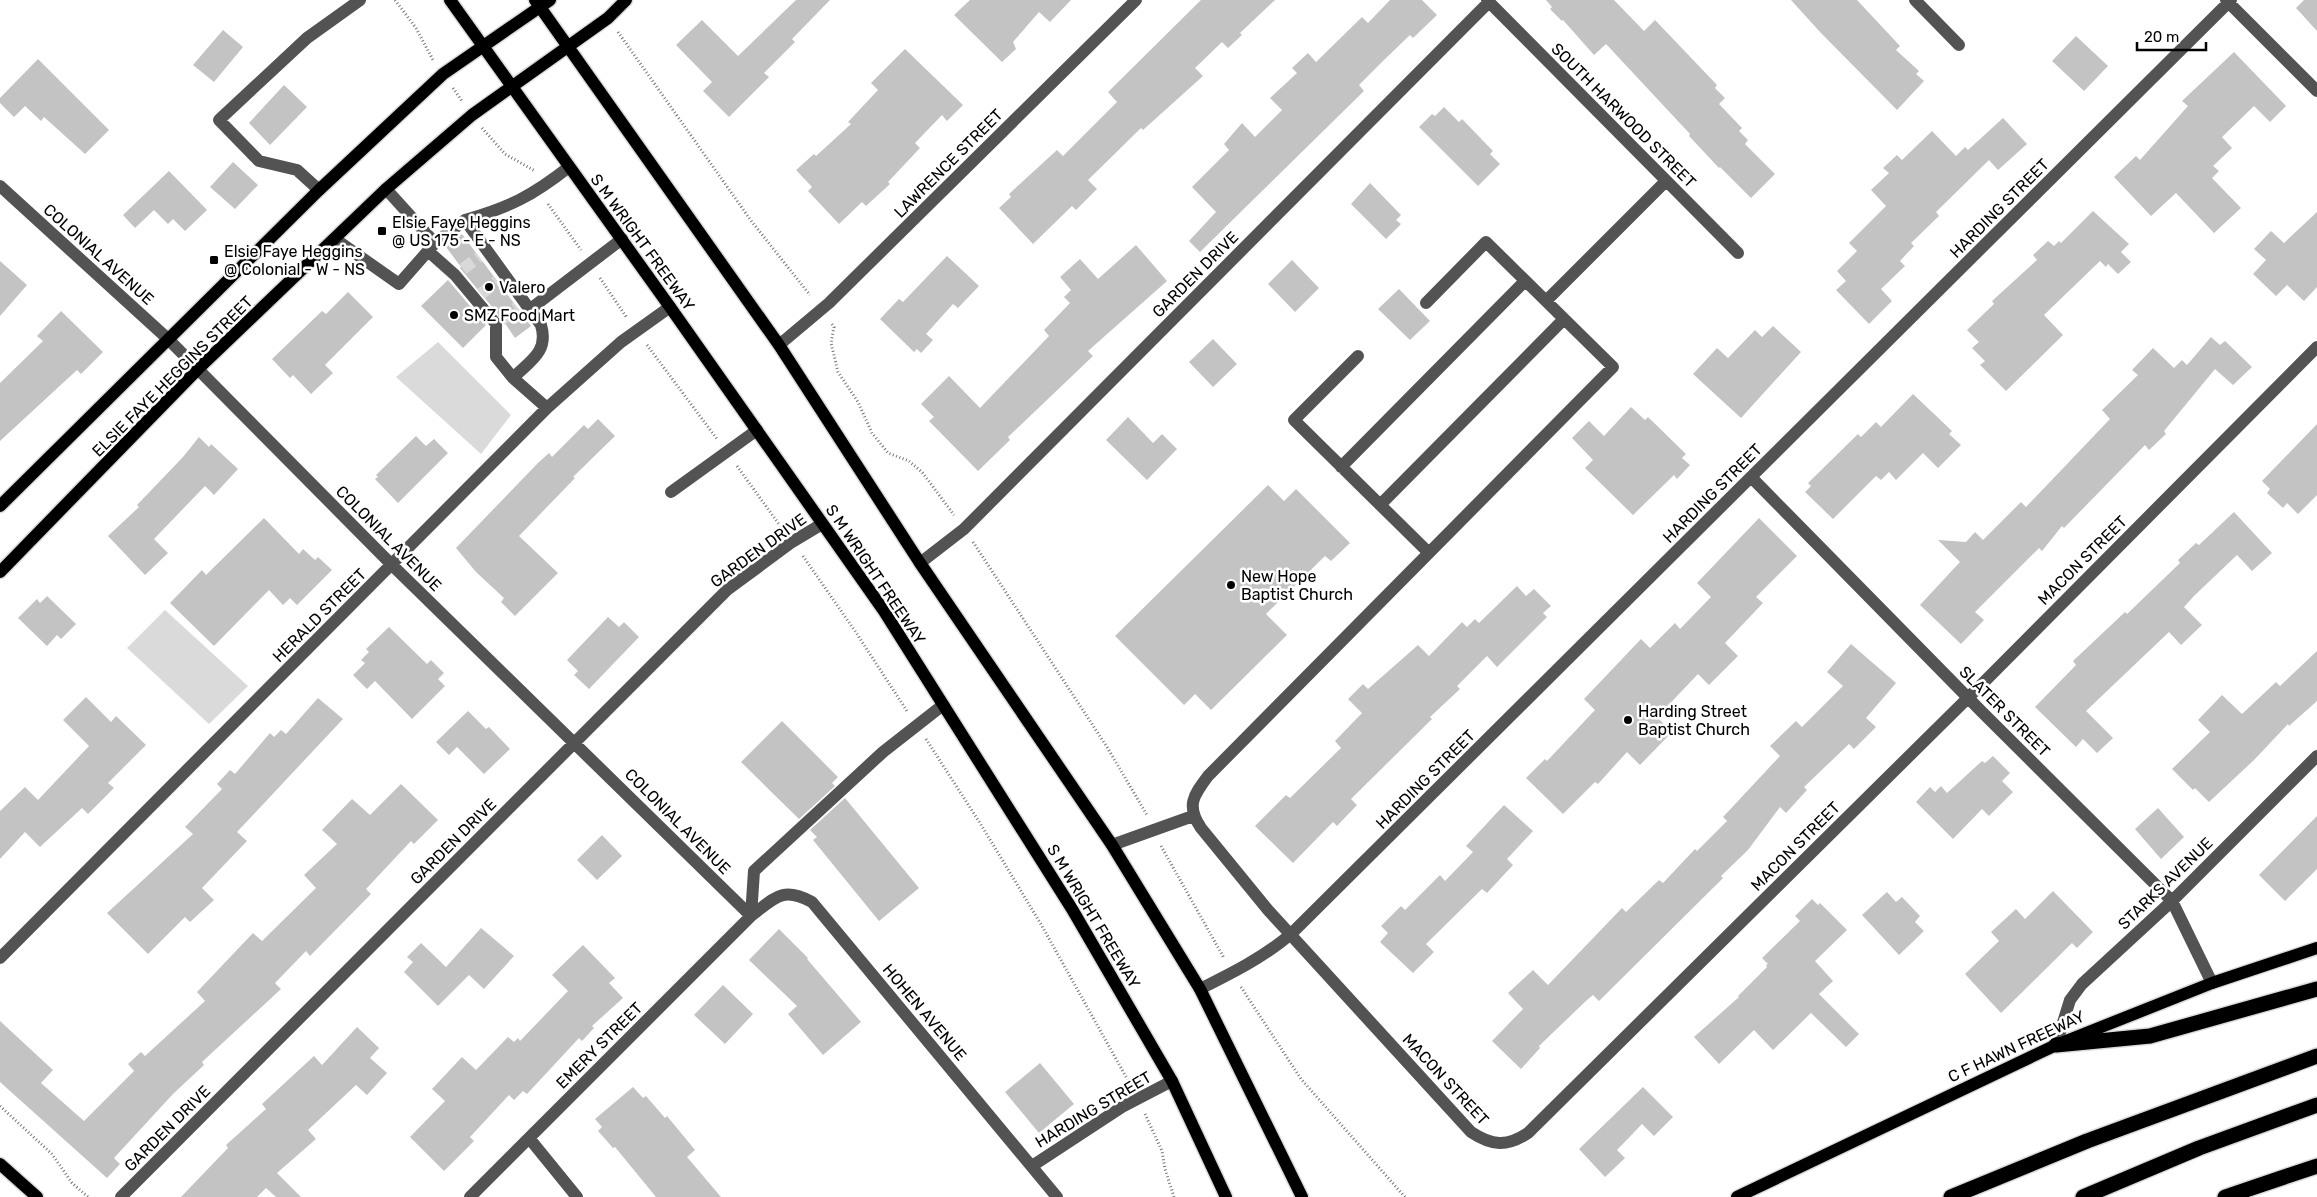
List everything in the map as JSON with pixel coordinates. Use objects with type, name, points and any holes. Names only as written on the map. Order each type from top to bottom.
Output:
[{"type":"highway","points":[[2056,1045],[2150,1036],[2317,989]]},
{"type":"highway","points":[[1951,1197],[2087,1141],[2317,1056]]},
{"type":"highway","points":[[2083,1197],[2199,1148],[2317,1105]]},
{"type":"highway","points":[[2225,1197],[2317,1166]]},
{"type":"main road","name":"S M WRIGHT FREEWAY","points":[[450,0],[622,239],[884,611],[1072,909],[1172,1081],[1226,1197]]},
{"type":"main road","name":"ELSIE FAYE HEGGINS STREET","points":[[0,572],[198,369],[386,189],[472,114],[608,18],[626,0]]},
{"type":"main road","name":"ELSIE FAYE HEGGINS STREET","points":[[0,506],[319,190],[443,74],[542,2]]},
{"type":"main road","points":[[542,2],[568,46],[779,345],[920,563],[1112,845],[1200,989],[1302,1197]]},
{"type":"main road","name":"C F HAWN FREEWAY","points":[[1737,1197],[2056,1045],[2212,983],[2317,948]]},
{"type":"main road","points":[[0,1164],[37,1197]]},
{"type":"street","points":[[319,190],[297,170],[259,161],[219,120],[307,38],[360,0]]},
{"type":"street","name":"LAWRENCE STREET","points":[[779,345],[829,303],[1136,0]]},
{"type":"street","points":[[1914,0],[1959,45]]},
{"type":"street","name":"SOUTH HARWOOD STREET","points":[[1488,1],[1738,253]]},
{"type":"street","name":"GARDEN DRIVE","points":[[920,563],[964,529],[1488,1]]},
{"type":"street","points":[[2228,1],[2317,91]]},
{"type":"street","name":"HARDING STREET","points":[[1200,989],[1246,966],[1291,934],[2228,1]]},
{"type":"street","points":[[335,239],[399,284],[431,247],[465,220],[504,209],[542,189],[569,167]]},
{"type":"street","points":[[1546,300],[1666,181]]},
{"type":"street","name":"COLONIAL AVENUE","points":[[0,186],[168,339],[392,565],[751,916]]},
{"type":"street","points":[[386,189],[431,247],[459,272],[498,322],[496,357],[513,378],[547,408]]},
{"type":"street","points":[[465,220],[483,254],[500,278],[541,325],[544,337],[542,348],[513,378]]},
{"type":"street","points":[[523,306],[590,263],[622,239]]},
{"type":"street","points":[[1112,845],[1193,816],[1192,805],[1196,791],[1208,776],[1613,367],[1486,242],[1426,303]]},
{"type":"street","points":[[1341,467],[1525,280]]},
{"type":"street","name":"HERALD STREET","points":[[0,958],[547,408],[621,342],[670,307]]},
{"type":"street","points":[[1380,505],[1564,319]]},
{"type":"street","name":"MACON STREET","points":[[1193,816],[1268,910],[1471,1132],[1483,1140],[1501,1144],[1516,1141],[1528,1133],[1968,698],[2317,346]]},
{"type":"street","points":[[1358,356],[1294,420],[1429,553]]},
{"type":"street","points":[[671,492],[757,430]]},
{"type":"street","name":"SLATER STREET","points":[[1751,477],[1968,698],[2172,901],[2212,983]]},
{"type":"street","name":"GARDEN DRIVE","points":[[120,1197],[727,590],[792,542],[822,524]]},
{"type":"street","points":[[751,916],[754,871],[876,759],[943,705]]},
{"type":"street","name":"STARKS AVENUE","points":[[2056,1045],[2070,1000],[2082,984],[2172,901],[2317,756]]},
{"type":"street","name":"HOHEN AVENUE","points":[[751,916],[778,897],[796,894],[812,902],[1057,1197]]},
{"type":"street","name":"EMERY STREET","points":[[470,1197],[751,916]]},
{"type":"street","name":"HARDING STREET","points":[[1032,1166],[1122,1107],[1172,1081]]},
{"type":"street","points":[[529,1138],[578,1197]]},
{"type":"path","points":[[395,0],[416,28],[426,50],[472,114],[504,154],[532,168],[537,174],[549,207],[623,312]]},
{"type":"path","points":[[627,44],[633,56],[746,214],[806,290]]},
{"type":"path","points":[[834,327],[830,343],[838,372],[858,402],[872,434],[888,453],[909,461],[922,472],[953,513]]},
{"type":"path","points":[[651,351],[775,518]]},
{"type":"path","points":[[973,542],[1107,747],[1144,810]]},
{"type":"path","points":[[815,572],[980,823],[1042,926],[1127,1078]]},
{"type":"path","points":[[1161,846],[1222,954]]},
{"type":"path","points":[[1245,993],[1301,1079],[1405,1197]]},
{"type":"path","points":[[0,1106],[52,1154],[72,1183],[88,1197]]},
{"type":"path","points":[[1149,1122],[1162,1151],[1165,1169],[1174,1197]]},
{"type":"shaded area","points":[[438,342],[511,415],[481,454],[396,377]]},
{"type":"shaded area","points":[[165,610],[248,686],[209,724],[127,648]]},
{"type":"building","points":[[796,0],[830,0],[792,39],[795,42],[764,73],[769,77],[729,117],[703,91],[712,82],[676,45],[702,20],[738,56]]},
{"type":"building","points":[[970,0],[1071,0],[1050,22],[1039,12],[1013,42],[1016,49],[1002,62],[954,15]]},
{"type":"building","points":[[1201,0],[1275,0],[1240,33],[1242,35],[1228,48],[1222,42],[1195,68],[1203,76],[1143,130],[1141,128],[1088,180],[1097,189],[1076,210],[1072,206],[1033,244],[999,208],[1011,197],[1009,194],[1057,150],[1063,156],[1117,102],[1108,92]]},
{"type":"building","points":[[1390,0],[1422,0],[1437,15],[1413,38],[1410,35],[1359,85],[1364,91],[1200,252],[1189,241],[1216,212],[1192,187],[1229,150],[1224,144],[1242,123],[1255,137],[1282,110],[1270,98],[1297,73],[1292,68],[1308,53],[1316,62],[1362,17],[1368,23]]},
{"type":"building","points":[[1546,0],[1614,0],[1644,31],[1655,20],[1717,85],[1715,88],[1725,98],[1719,104],[1742,128],[1739,131],[1748,140],[1745,144],[1775,174],[1751,198],[1719,168],[1606,44],[1594,55],[1563,20],[1550,9],[1552,7]]},
{"type":"building","points":[[1791,0],[1857,0],[1900,46],[1896,50],[1919,71],[1916,74],[1924,81],[1897,110]]},
{"type":"building","points":[[2304,0],[2317,0],[2317,31],[2296,8]]},
{"type":"building","points":[[223,30],[243,47],[214,82],[193,65]]},
{"type":"building","points":[[2076,36],[2108,66],[2084,91],[2052,61]]},
{"type":"building","points":[[905,49],[963,105],[947,121],[942,115],[915,143],[920,148],[888,182],[890,184],[866,206],[862,202],[839,224],[808,191],[812,187],[796,170],[814,154],[816,156],[851,124],[848,122],[878,90],[871,83]]},
{"type":"building","points":[[2234,52],[2286,106],[2270,122],[2254,106],[2222,137],[2232,148],[2213,166],[2219,171],[2212,178],[2241,208],[2214,233],[2176,193],[2151,216],[2114,177],[2136,156],[2140,160],[2188,106],[2182,101]]},
{"type":"building","points":[[38,59],[109,130],[85,154],[44,117],[41,121],[25,106],[14,117],[0,103],[0,98]]},
{"type":"building","points":[[284,85],[307,107],[270,145],[249,123]]},
{"type":"building","points":[[1444,107],[1459,122],[1462,119],[1493,151],[1490,154],[1500,164],[1478,186],[1419,127],[1432,114],[1435,116]]},
{"type":"building","points":[[2003,118],[2027,144],[1998,170],[1989,160],[1936,212],[1939,216],[1911,243],[1914,246],[1900,261],[1905,266],[1881,289],[1892,301],[1869,324],[1836,290],[1846,281],[1837,271],[1857,251],[1849,243],[1886,206],[1871,190],[1889,173],[1883,168],[1897,155],[1902,160],[1932,131],[1956,156],[1965,147],[1968,150]]},
{"type":"building","points":[[233,162],[258,185],[235,209],[210,187]]},
{"type":"building","points":[[169,171],[207,210],[185,231],[173,219],[168,224],[154,210],[135,228],[123,215]]},
{"type":"building","points":[[1370,183],[1401,215],[1396,220],[1401,224],[1386,239],[1351,204]]},
{"type":"building","points":[[2093,211],[2129,244],[2121,252],[2131,262],[2118,274],[2108,264],[2106,267],[2100,261],[2044,315],[2063,335],[2006,391],[1980,365],[1985,361],[1972,348],[1979,342],[1967,330],[1994,304],[1992,301],[2037,260],[2033,255],[2048,241],[2054,246],[2059,241],[2061,243]]},
{"type":"building","points":[[2317,212],[2317,287],[2304,301],[2287,285],[2276,296],[2253,274],[2266,260],[2254,249],[2271,231],[2284,243]]},
{"type":"building","name":"Valero","points":[[462,234],[531,326],[515,338],[502,319],[460,268],[446,247]]},
{"type":"building","points":[[1136,245],[1167,281],[1088,351],[1093,356],[1008,437],[1010,440],[978,471],[929,421],[934,417],[921,404],[949,376],[980,408],[1049,336],[1044,330],[1070,303],[1064,297],[1071,290],[1060,277],[1080,259],[1098,279]]},
{"type":"building","points":[[947,256],[979,286],[958,308],[953,304],[926,334],[933,340],[921,353],[917,349],[914,352],[880,319],[899,299],[903,302]]},
{"type":"building","points":[[1292,260],[1319,288],[1295,312],[1268,284]]},
{"type":"building","points":[[0,261],[27,285],[0,316]]},
{"type":"building","name":"SMZ Food Mart","points":[[448,280],[486,325],[463,348],[421,306]]},
{"type":"building","points":[[1399,289],[1430,321],[1410,340],[1378,309]]},
{"type":"building","points":[[348,292],[373,317],[325,365],[333,373],[311,394],[293,375],[290,378],[272,359],[322,311],[326,314]]},
{"type":"building","points":[[61,311],[103,352],[81,374],[77,370],[0,441],[0,383],[43,341],[37,336]]},
{"type":"building","points":[[1773,326],[1801,352],[1741,418],[1693,374],[1717,348],[1728,358],[1755,330],[1762,337]]},
{"type":"building","points":[[2211,337],[2220,345],[2225,341],[2252,367],[2233,385],[2215,369],[2164,431],[2166,434],[2149,450],[2145,445],[2064,528],[2062,526],[2042,551],[2039,548],[1975,612],[1984,620],[1961,644],[1920,605],[1960,562],[1938,540],[1966,542],[1975,532],[1983,540],[2021,502],[2026,507],[2110,419],[2102,410],[2138,375],[2132,370],[2153,348],[2174,368],[2182,360],[2187,365]]},
{"type":"building","points":[[1213,339],[1237,364],[1213,387],[1189,362]]},
{"type":"building","points":[[1913,394],[1952,431],[1949,434],[1961,445],[1938,468],[1923,453],[1896,480],[1889,472],[1881,480],[1876,476],[1833,519],[1805,492],[1811,486],[1808,483],[1858,434],[1861,437],[1876,422],[1881,427]]},
{"type":"building","points":[[1631,407],[1645,420],[1648,417],[1686,454],[1682,458],[1690,465],[1677,479],[1674,475],[1633,515],[1585,468],[1593,460],[1572,438],[1589,421],[1604,436]]},
{"type":"building","points":[[1128,417],[1153,443],[1162,434],[1177,449],[1147,480],[1106,440]]},
{"type":"building","points":[[598,419],[615,436],[573,477],[575,478],[519,536],[558,573],[515,616],[501,602],[504,598],[476,572],[456,548],[549,453],[552,457],[584,425],[588,429]]},
{"type":"building","points":[[2317,424],[2317,495],[2298,514],[2287,503],[2283,508],[2267,493],[2270,489],[2262,481]]},
{"type":"building","points":[[416,436],[426,446],[434,439],[448,453],[398,503],[375,479],[378,477],[376,475]]},
{"type":"building","points":[[199,437],[209,447],[211,444],[238,469],[214,495],[205,486],[154,539],[168,553],[145,575],[108,536],[139,507],[137,505],[183,457]]},
{"type":"building","name":"New Hope Baptist Church","points":[[1268,485],[1284,501],[1296,489],[1350,543],[1331,561],[1325,556],[1266,614],[1287,635],[1211,710],[1195,694],[1184,705],[1115,636]]},
{"type":"building","points":[[2234,512],[2272,553],[2252,571],[2237,555],[2194,596],[2184,607],[2202,625],[2181,645],[2169,632],[2086,711],[2113,738],[2097,753],[2083,739],[2076,747],[2035,707],[2076,665],[2073,661],[2125,612],[2127,614],[2180,563],[2178,560],[2196,543],[2199,545]]},
{"type":"building","points":[[264,518],[299,554],[303,549],[315,560],[318,557],[332,570],[297,605],[290,598],[283,605],[269,590],[214,646],[170,603],[202,570],[206,575]]},
{"type":"building","points":[[1759,518],[1797,556],[1756,597],[1763,603],[1725,643],[1738,656],[1709,685],[1698,674],[1657,717],[1672,732],[1640,765],[1627,752],[1598,784],[1595,782],[1563,814],[1526,778],[1545,759],[1547,761],[1595,710],[1584,699],[1641,639],[1650,648],[1675,623],[1680,629],[1711,597],[1697,583]]},
{"type":"building","points":[[1517,586],[1526,596],[1534,589],[1551,606],[1543,613],[1547,617],[1497,667],[1487,656],[1457,686],[1460,689],[1430,717],[1432,719],[1351,799],[1357,805],[1337,826],[1333,822],[1293,863],[1255,826],[1286,795],[1290,798],[1341,748],[1335,741],[1362,713],[1348,699],[1363,684],[1368,689],[1418,645],[1429,656],[1462,622],[1467,627],[1475,619],[1479,623]]},
{"type":"building","points":[[47,596],[76,624],[61,639],[57,635],[47,646],[18,618],[37,599],[40,603]]},
{"type":"building","points":[[608,617],[619,627],[624,622],[639,637],[589,689],[574,675],[578,671],[567,660]]},
{"type":"building","points":[[389,627],[427,664],[431,660],[444,673],[438,679],[445,686],[412,719],[375,681],[367,689],[353,675],[365,663],[361,660],[369,652],[366,649]]},
{"type":"building","points":[[1851,644],[1896,683],[1866,718],[1876,727],[1854,749],[1849,744],[1804,787],[1807,790],[1786,813],[1780,807],[1748,850],[1721,876],[1723,878],[1599,1001],[1593,995],[1587,1000],[1539,1046],[1540,1048],[1521,1069],[1492,1041],[1523,1009],[1508,993],[1533,970],[1548,985],[1622,908],[1626,912],[1659,880],[1663,883],[1695,849],[1697,851],[1727,821],[1723,817],[1780,756],[1770,746],[1796,721],[1802,727],[1843,686],[1827,672]]},
{"type":"building","points":[[2317,651],[2317,701],[2289,726],[2288,724],[2254,760],[2209,802],[2195,788],[2193,790],[2172,769],[2210,732],[2198,720],[2222,695],[2242,714],[2276,682],[2280,686]]},
{"type":"building","points":[[86,697],[111,722],[116,716],[146,745],[108,783],[114,788],[88,814],[82,808],[40,847],[25,832],[0,859],[0,811],[25,787],[38,800],[89,746],[63,720]]},
{"type":"building","points":[[318,698],[343,719],[237,832],[247,841],[202,888],[214,900],[190,922],[185,917],[148,954],[107,913],[193,834],[185,827],[222,789],[217,784],[230,770],[235,774],[270,733],[274,737],[281,730],[286,734]]},
{"type":"building","points":[[468,711],[486,729],[489,727],[510,749],[484,774],[457,747],[449,755],[436,742]]},
{"type":"building","points":[[782,721],[838,777],[832,783],[835,786],[799,819],[741,762]]},
{"type":"building","points":[[1993,756],[2010,773],[2002,781],[2013,792],[1989,816],[1982,809],[1953,839],[1916,802],[1930,787],[1935,792],[1941,786],[1947,793],[1982,761],[1985,763]]},
{"type":"building","points":[[401,784],[438,820],[414,844],[411,841],[366,889],[371,894],[310,956],[306,951],[275,983],[281,989],[202,1062],[204,1065],[173,1094],[114,1158],[120,1164],[107,1178],[0,1082],[0,1021],[53,1070],[41,1083],[84,1121],[134,1071],[128,1064],[141,1052],[145,1056],[205,1001],[197,992],[253,933],[262,941],[316,888],[304,875],[337,844],[322,830],[352,799],[370,815]]},
{"type":"building","points":[[845,798],[919,888],[879,921],[813,840],[817,837],[810,830]]},
{"type":"building","points":[[1504,805],[1533,831],[1507,859],[1513,865],[1487,893],[1482,889],[1426,944],[1434,952],[1413,973],[1380,942],[1388,933],[1381,926],[1401,906],[1405,910],[1440,875],[1445,881],[1473,852],[1466,846]]},
{"type":"building","points":[[2158,808],[2184,837],[2161,859],[2135,829]]},
{"type":"building","points":[[2317,816],[2317,869],[2285,901],[2259,875]]},
{"type":"building","points":[[602,835],[622,856],[597,880],[577,860]]},
{"type":"building","points":[[2053,891],[2093,932],[2077,948],[2072,943],[2001,1013],[1965,974],[1999,941],[1991,932],[2016,909],[2025,919]]},
{"type":"building","points":[[1887,892],[1896,902],[1902,897],[1920,916],[1915,922],[1924,931],[1899,955],[1862,915]]},
{"type":"building","points":[[1812,899],[1818,905],[1820,903],[1847,930],[1815,961],[1833,981],[1819,994],[1859,1034],[1846,1047],[1811,1013],[1773,1050],[1754,1030],[1719,1064],[1694,1037],[1739,997],[1767,967],[1766,965],[1768,964],[1762,958],[1800,921],[1795,916]]},
{"type":"building","points":[[481,928],[514,956],[484,989],[469,975],[438,1006],[404,972],[413,962],[407,957],[421,943],[446,967]]},
{"type":"building","points":[[779,929],[808,958],[861,1022],[823,1055],[788,1014],[797,1006],[749,960]]},
{"type":"building","points":[[583,945],[615,978],[609,983],[623,998],[592,1026],[594,1028],[582,1041],[579,1038],[527,1094],[523,1091],[514,1100],[509,1095],[470,1137],[474,1141],[444,1171],[410,1137],[445,1101],[432,1089],[462,1057],[476,1070],[508,1037],[514,1042],[518,1038],[520,1041],[568,991],[552,975]]},
{"type":"building","points":[[723,985],[753,1014],[725,1044],[694,1015]]},
{"type":"building","points":[[357,1027],[379,1048],[370,1058],[387,1073],[367,1095],[356,1085],[308,1130],[316,1139],[277,1173],[301,1197],[276,1197],[266,1188],[257,1197],[181,1197],[228,1148],[226,1145],[266,1109],[262,1104],[314,1056],[322,1065]]},
{"type":"building","points":[[1040,1063],[1074,1104],[1039,1133],[1005,1092]]},
{"type":"building","points":[[633,1087],[643,1098],[646,1096],[665,1118],[667,1116],[695,1150],[687,1157],[721,1197],[656,1197],[615,1147],[613,1148],[598,1131],[602,1127],[595,1119]]},
{"type":"building","points":[[1643,1087],[1673,1117],[1654,1136],[1642,1124],[1617,1150],[1625,1158],[1605,1177],[1579,1149]]},
{"type":"tunnel","points":[[463,269],[479,257]]},
{"type":"tunnel","points":[[481,294],[497,281]]},
{"type":"tunnel","points":[[501,320],[517,307]]},
{"type":"place","name":"Elsie Faye Heggins @ US 175 - E - NS","points":[[382,231]]},
{"type":"place","name":"Elsie Faye Heggins @ Colonial - W - NS","points":[[214,260]]},
{"type":"place","name":"Valero","points":[[489,287]]},
{"type":"place","name":"SMZ Food Mart","points":[[454,315]]},
{"type":"place","name":"New Hope Baptist Church","points":[[1231,585]]},
{"type":"place","name":"Harding Street Baptist Church","points":[[1628,720]]}]
